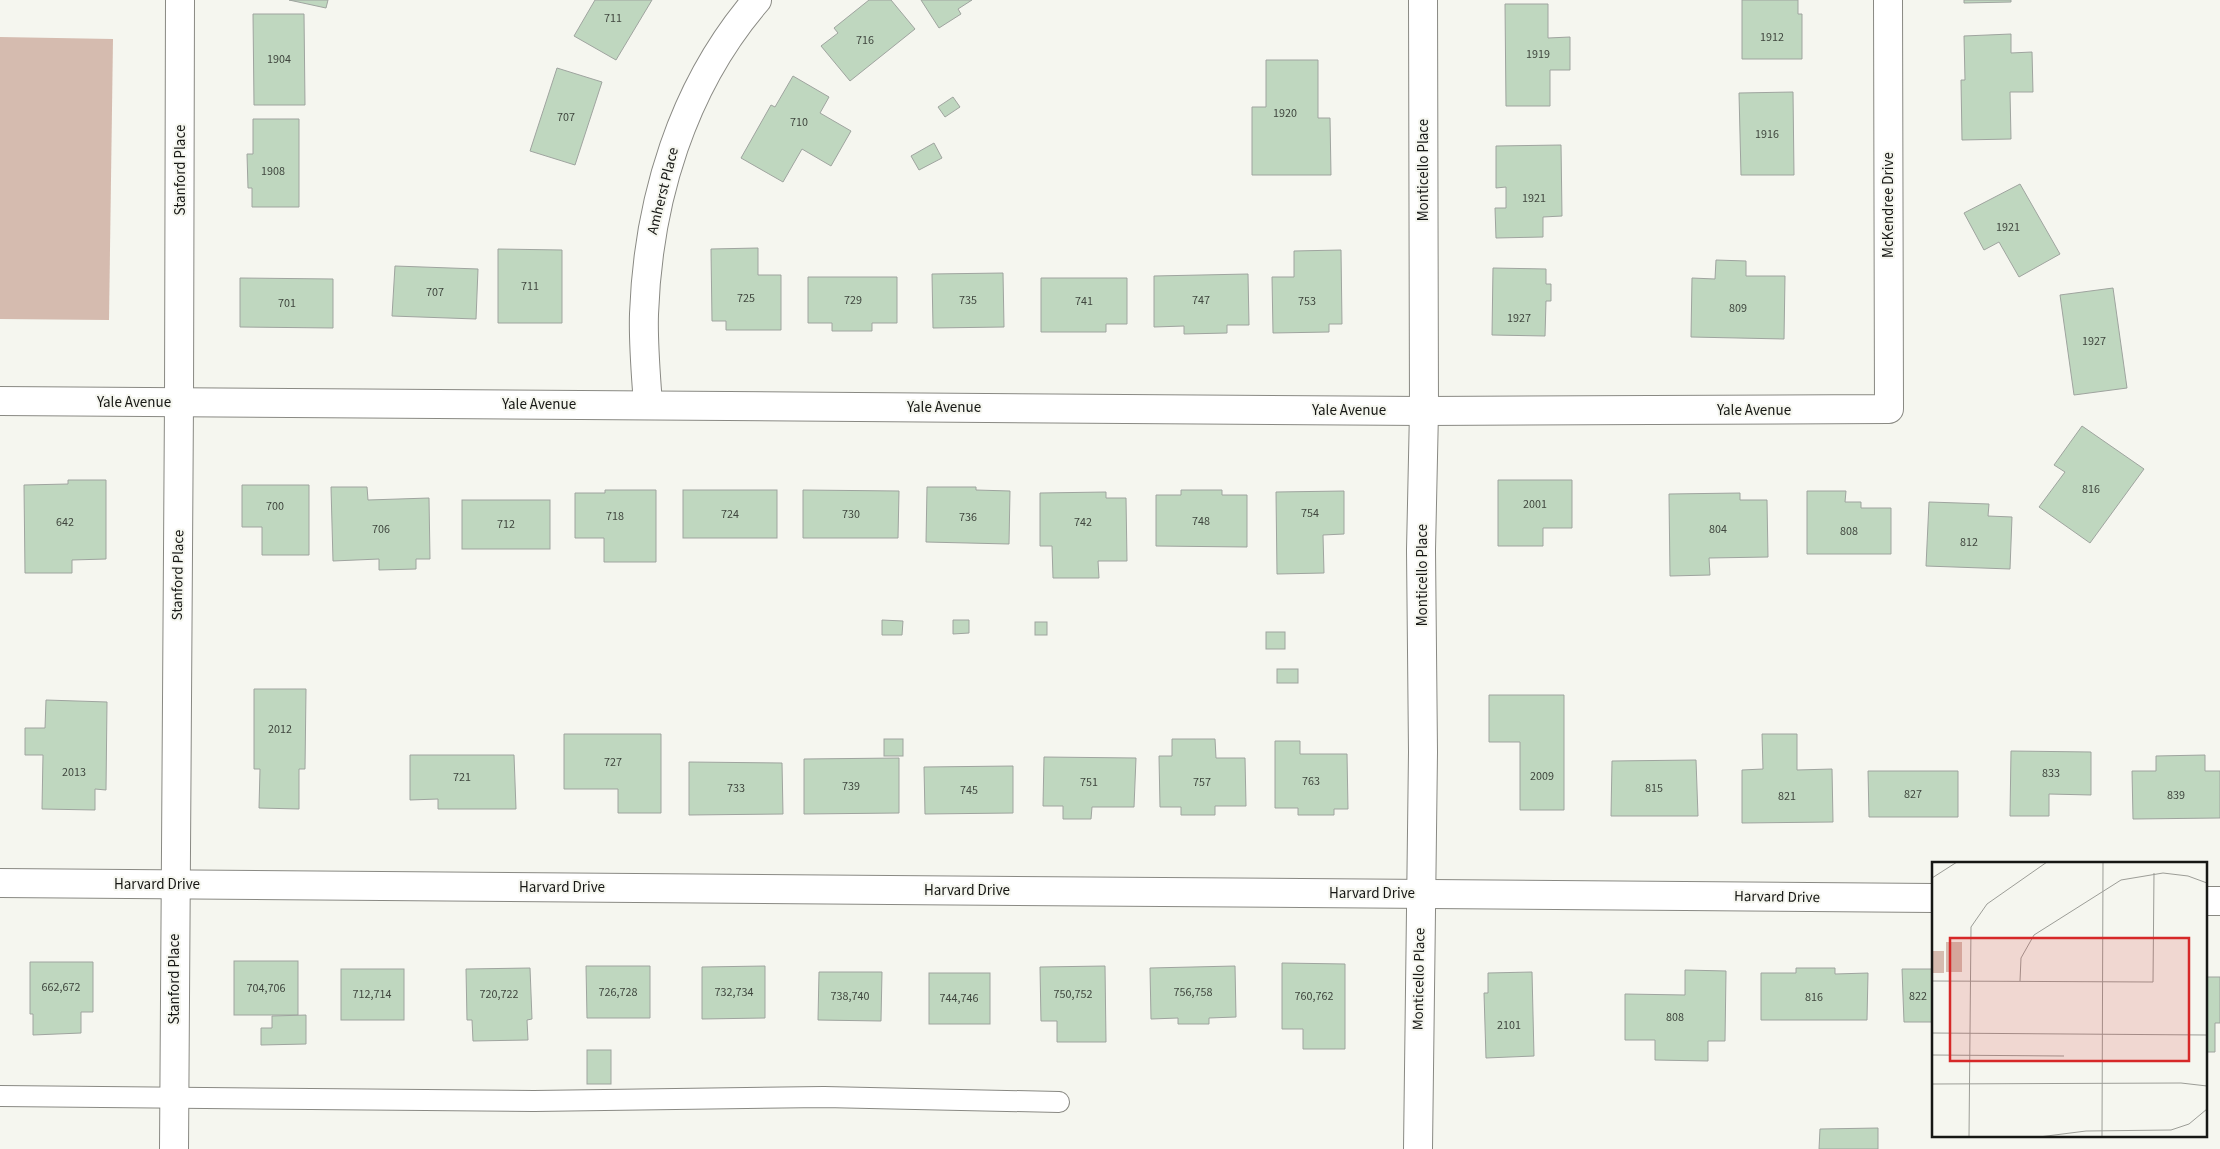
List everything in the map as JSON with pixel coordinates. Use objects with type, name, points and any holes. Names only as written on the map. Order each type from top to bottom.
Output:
[{"type":"street","name":"Stanford Place","points":[[174,1149],[180,0]]},
{"type":"street","name":"Amherst Place","points":[[648,405],[644,316],[648,256],[661,190],[678,134],[703,79],[738,22],[757,0]]},
{"type":"street","name":"Monticello Place","points":[[1418,1149],[1423,752],[1421,550],[1424,411],[1423,0]]},
{"type":"street","name":"McKendree Drive","points":[[1888,0],[1889,409]]},
{"type":"street","name":"Yale Avenue","points":[[0,401],[1424,411],[1889,409]]},
{"type":"street","name":"Harvard Drive","points":[[0,883],[1932,898]]},
{"type":"lane","points":[[0,1096],[534,1101],[824,1097],[1059,1102]]},
{"type":"shaded area","points":[[0,37],[113,39],[109,320],[0,319]]},
{"type":"building","points":[[289,0],[328,0],[326,8]]},
{"type":"building","points":[[595,0],[652,0],[616,60],[574,36]]},
{"type":"building","points":[[869,0],[891,0],[915,29],[850,81],[821,46],[838,33],[834,28]]},
{"type":"building","points":[[921,0],[972,0],[958,9],[961,14],[939,28]]},
{"type":"building","points":[[1742,0],[1798,0],[1798,14],[1802,14],[1802,59],[1742,59]]},
{"type":"building","points":[[1964,0],[2011,0],[2011,2],[1964,3]]},
{"type":"building","points":[[1505,4],[1548,4],[1548,38],[1570,37],[1570,70],[1550,70],[1550,106],[1506,106]]},
{"type":"building","points":[[253,14],[304,14],[305,105],[254,105]]},
{"type":"building","points":[[2011,34],[2011,53],[2032,52],[2033,92],[2010,92],[2011,139],[1962,140],[1961,80],[1965,80],[1964,36]]},
{"type":"building","points":[[1266,60],[1318,60],[1318,118],[1330,118],[1331,175],[1252,175],[1252,107],[1266,107]]},
{"type":"building","points":[[557,68],[602,82],[575,165],[530,151]]},
{"type":"building","points":[[793,76],[829,97],[820,113],[851,131],[831,166],[802,149],[783,182],[741,158],[771,105],[775,107]]},
{"type":"building","points":[[1793,92],[1794,175],[1741,175],[1739,93]]},
{"type":"building","points":[[953,97],[960,107],[945,117],[938,107]]},
{"type":"building","points":[[253,119],[299,119],[299,207],[252,207],[252,188],[248,188],[247,154],[253,154]]},
{"type":"building","points":[[934,143],[942,158],[919,170],[911,156]]},
{"type":"building","points":[[1561,145],[1562,216],[1543,217],[1543,237],[1496,238],[1495,208],[1506,208],[1506,187],[1496,188],[1496,146]]},
{"type":"building","points":[[2020,184],[2060,254],[2019,277],[1999,242],[1984,250],[1964,213]]},
{"type":"building","points":[[758,248],[758,275],[781,275],[781,330],[726,330],[726,321],[712,321],[711,249]]},
{"type":"building","points":[[498,249],[562,250],[562,323],[498,323]]},
{"type":"building","points":[[1341,250],[1342,324],[1329,324],[1329,332],[1273,333],[1272,277],[1294,277],[1294,251]]},
{"type":"building","points":[[1716,260],[1746,261],[1746,276],[1785,276],[1784,339],[1691,337],[1692,278],[1715,279]]},
{"type":"building","points":[[395,266],[478,269],[476,319],[392,316]]},
{"type":"building","points":[[1493,268],[1546,269],[1546,284],[1551,284],[1551,301],[1546,301],[1545,336],[1492,335]]},
{"type":"building","points":[[1003,273],[1004,327],[933,328],[932,274]]},
{"type":"building","points":[[1248,274],[1249,325],[1227,325],[1227,333],[1184,334],[1184,326],[1154,327],[1154,276]]},
{"type":"building","points":[[808,277],[897,277],[897,323],[872,323],[872,331],[832,331],[832,323],[808,323]]},
{"type":"building","points":[[240,278],[333,279],[333,328],[240,327]]},
{"type":"building","points":[[1041,278],[1127,278],[1127,324],[1106,324],[1106,332],[1041,332]]},
{"type":"building","points":[[2113,288],[2127,388],[2074,395],[2060,295]]},
{"type":"building","points":[[2082,426],[2144,469],[2090,543],[2039,507],[2065,472],[2054,465]]},
{"type":"building","points":[[68,480],[106,480],[106,559],[72,560],[72,573],[25,573],[24,485],[68,484]]},
{"type":"building","points":[[1498,480],[1572,480],[1572,528],[1543,528],[1543,546],[1498,546]]},
{"type":"building","points":[[242,485],[309,485],[309,555],[262,555],[262,527],[242,527]]},
{"type":"building","points":[[331,487],[367,487],[368,500],[429,498],[430,559],[416,559],[416,569],[379,570],[379,559],[333,561]]},
{"type":"building","points":[[927,487],[976,487],[976,490],[1010,491],[1009,544],[926,542]]},
{"type":"building","points":[[605,490],[656,490],[656,562],[604,562],[604,538],[575,538],[575,493],[605,493]]},
{"type":"building","points":[[683,490],[777,490],[777,538],[683,538]]},
{"type":"building","points":[[803,490],[899,491],[898,538],[803,538]]},
{"type":"building","points":[[1181,490],[1222,490],[1222,495],[1247,495],[1247,547],[1156,546],[1156,495],[1181,495]]},
{"type":"building","points":[[1344,491],[1344,534],[1323,535],[1324,573],[1277,574],[1276,492]]},
{"type":"building","points":[[1807,491],[1846,491],[1845,502],[1861,502],[1861,508],[1891,508],[1891,554],[1807,554]]},
{"type":"building","points":[[1106,492],[1106,498],[1126,498],[1127,561],[1098,561],[1099,578],[1053,578],[1052,546],[1040,546],[1040,493]]},
{"type":"building","points":[[1740,493],[1740,500],[1767,500],[1768,557],[1709,558],[1710,575],[1670,576],[1669,494]]},
{"type":"building","points":[[462,500],[550,500],[550,549],[462,549]]},
{"type":"building","points":[[1929,502],[1989,504],[1988,516],[2012,517],[2010,569],[1926,566]]},
{"type":"building","points":[[882,620],[903,621],[902,635],[882,635]]},
{"type":"building","points":[[953,620],[969,620],[969,633],[953,634]]},
{"type":"building","points":[[1035,622],[1047,622],[1047,635],[1035,635]]},
{"type":"building","points":[[1266,632],[1285,632],[1285,649],[1266,649]]},
{"type":"building","points":[[1277,669],[1298,669],[1298,683],[1277,683]]},
{"type":"building","points":[[254,689],[306,689],[305,769],[299,769],[299,809],[259,808],[260,769],[254,769]]},
{"type":"building","points":[[1489,695],[1564,695],[1564,810],[1520,810],[1520,742],[1489,742]]},
{"type":"building","points":[[46,700],[107,702],[106,790],[95,789],[95,810],[42,809],[43,755],[25,755],[25,728],[45,728]]},
{"type":"building","points":[[564,734],[661,734],[661,813],[618,813],[618,789],[564,789]]},
{"type":"building","points":[[1762,734],[1797,734],[1797,770],[1832,769],[1833,822],[1742,823],[1742,770],[1763,769]]},
{"type":"building","points":[[884,739],[903,739],[903,756],[884,756]]},
{"type":"building","points":[[1172,739],[1215,739],[1216,758],[1245,758],[1246,806],[1215,806],[1215,815],[1181,815],[1181,807],[1160,807],[1159,756],[1172,756]]},
{"type":"building","points":[[1275,741],[1300,741],[1300,754],[1347,754],[1348,809],[1334,809],[1334,815],[1298,815],[1298,808],[1275,808]]},
{"type":"building","points":[[2011,751],[2091,752],[2091,795],[2049,794],[2049,816],[2010,816]]},
{"type":"building","points":[[410,755],[514,755],[516,809],[438,809],[438,799],[410,800]]},
{"type":"building","points":[[2205,755],[2205,771],[2220,771],[2220,818],[2133,819],[2132,771],[2156,771],[2156,756]]},
{"type":"building","points":[[1044,757],[1136,758],[1134,807],[1092,807],[1091,819],[1063,819],[1063,806],[1043,806]]},
{"type":"building","points":[[899,758],[899,813],[804,814],[804,759]]},
{"type":"building","points":[[1696,760],[1698,816],[1611,816],[1612,761]]},
{"type":"building","points":[[689,762],[782,763],[783,814],[689,815]]},
{"type":"building","points":[[1013,766],[1013,813],[925,814],[924,767]]},
{"type":"building","points":[[1868,771],[1958,771],[1958,817],[1869,817]]},
{"type":"building","points":[[234,961],[298,961],[298,1015],[234,1015]]},
{"type":"building","points":[[30,962],[93,962],[93,1012],[81,1012],[81,1033],[33,1035],[33,1014],[30,1014]]},
{"type":"building","points":[[1282,963],[1345,964],[1345,1049],[1303,1049],[1303,1029],[1282,1029]]},
{"type":"building","points":[[586,966],[650,966],[650,1018],[587,1018]]},
{"type":"building","points":[[765,966],[765,1018],[702,1019],[702,967]]},
{"type":"building","points":[[1105,966],[1106,1042],[1057,1042],[1057,1021],[1041,1021],[1040,967]]},
{"type":"building","points":[[1235,966],[1236,1017],[1209,1018],[1209,1024],[1178,1024],[1178,1018],[1151,1019],[1150,968]]},
{"type":"building","points":[[530,968],[532,1019],[527,1020],[528,1040],[473,1041],[472,1020],[467,1020],[466,969]]},
{"type":"building","points":[[1796,968],[1835,968],[1835,974],[1868,973],[1867,1020],[1761,1020],[1761,973],[1796,973]]},
{"type":"building","points":[[341,969],[404,969],[404,1020],[341,1020]]},
{"type":"building","points":[[1902,969],[1932,969],[1932,1022],[1904,1022]]},
{"type":"building","points":[[1685,970],[1726,971],[1725,1041],[1708,1041],[1708,1061],[1655,1060],[1655,1040],[1625,1040],[1625,994],[1685,995]]},
{"type":"building","points":[[819,972],[882,972],[881,1021],[818,1020]]},
{"type":"building","points":[[1532,972],[1534,1056],[1486,1058],[1484,993],[1488,993],[1488,973]]},
{"type":"building","points":[[929,973],[990,973],[990,1024],[929,1024]]},
{"type":"building","points":[[2208,977],[2220,977],[2220,1023],[2215,1023],[2215,1052],[2208,1052]]},
{"type":"building","points":[[306,1015],[306,1044],[261,1045],[261,1028],[272,1028],[272,1016]]},
{"type":"building","points":[[587,1050],[611,1050],[611,1084],[587,1084]]},
{"type":"building","points":[[1878,1128],[1878,1149],[1819,1149],[1820,1129]]}]
